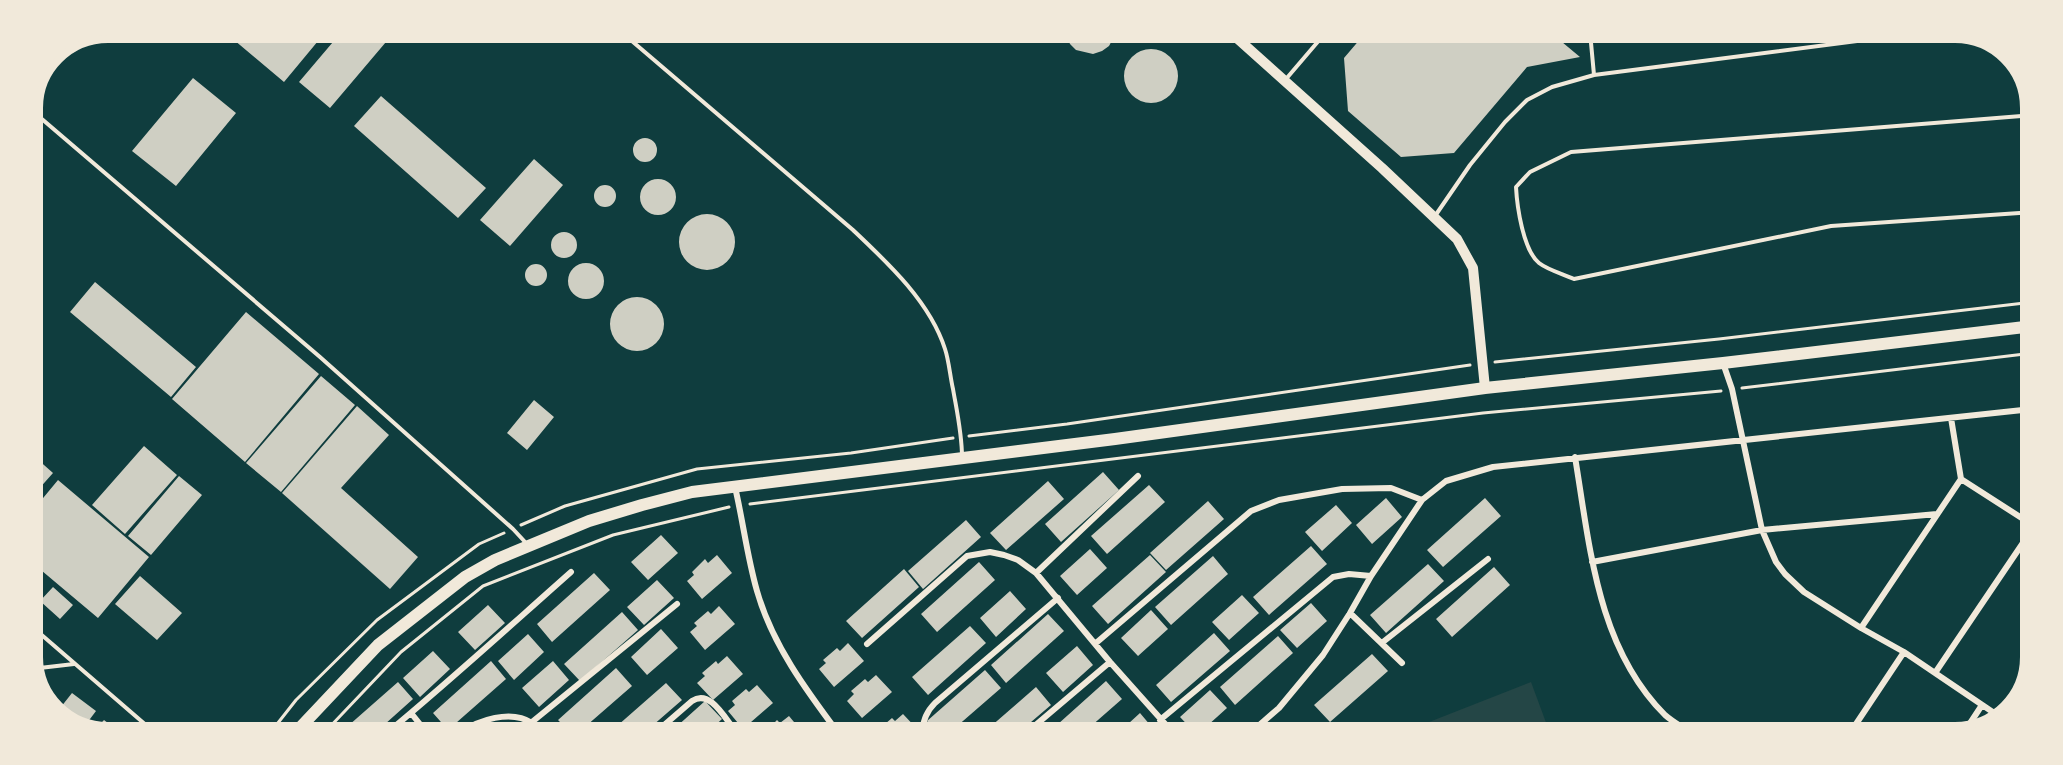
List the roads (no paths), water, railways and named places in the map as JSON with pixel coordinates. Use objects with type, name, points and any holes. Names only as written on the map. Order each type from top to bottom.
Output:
[{"type":"main road","points":[[303,726],[378,645],[465,577],[495,560],[589,521],[692,492],[1485,388],[1723,363],[2024,327]]},
{"type":"street","points":[[1238,39],[1457,239],[1473,268],[1485,388]]},
{"type":"street","points":[[1723,363],[1732,389],[1762,530],[1776,562],[1785,574],[1804,592],[1904,652],[1994,713]]},
{"type":"street","points":[[1258,726],[1279,708],[1303,681],[1350,613],[1371,576],[1422,500],[1446,481],[1493,466],[2024,410]]},
{"type":"street","points":[[1861,628],[1961,479],[1951,418]]},
{"type":"street","points":[[1575,457],[1596,583],[1616,644],[1635,679],[1666,716],[1680,726]]},
{"type":"street","points":[[1036,573],[1138,476]]},
{"type":"street","points":[[1961,479],[2024,520]]},
{"type":"street","points":[[735,486],[747,552],[757,592],[768,619],[793,668],[833,726]]},
{"type":"street","points":[[1096,643],[1251,511],[1279,500],[1342,489],[1391,488],[1422,500]]},
{"type":"street","points":[[1592,562],[1762,530],[1937,514]]},
{"type":"street","points":[[1935,673],[2024,541]]},
{"type":"street","points":[[867,644],[967,556],[990,552],[1004,555],[1018,560],[1036,573],[1166,726]]},
{"type":"street","points":[[1383,642],[1488,559]]},
{"type":"street","points":[[395,726],[571,572]]},
{"type":"street","points":[[1160,720],[1332,577],[1349,574],[1371,576]]},
{"type":"street","points":[[923,726],[927,712],[935,703],[1058,598]]},
{"type":"street","points":[[532,723],[677,604]]},
{"type":"street","points":[[1350,613],[1383,642],[1402,663]]},
{"type":"street","points":[[1855,726],[1904,652]]},
{"type":"street","points":[[1034,726],[1110,662]]},
{"type":"street","points":[[664,726],[692,701],[704,696],[732,726]]},
{"type":"street","points":[[1970,724],[1982,705]]},
{"type":"street","points":[[411,713],[421,726]]},
{"type":"street","points":[[470,726],[485,719],[511,718],[532,723],[535,726]]},
{"type":"lane","points":[[630,39],[853,230],[915,295],[933,323],[945,349],[961,430],[962,458]]},
{"type":"lane","points":[[1285,80],[1319,39]]},
{"type":"lane","points":[[1591,39],[1594,75]]},
{"type":"lane","points":[[1434,216],[1470,165],[1505,122],[1527,100],[1552,87],[1594,75],[1873,39]]},
{"type":"lane","points":[[2024,116],[1571,152],[1530,172],[1516,187],[1517,205],[1531,254],[1540,264],[1574,279],[1831,226],[2024,213]]},
{"type":"lane","points":[[39,117],[320,357],[505,521],[529,546]]},
{"type":"lane","points":[[39,633],[147,726]]},
{"type":"lane","points":[[40,668],[74,664]]}]
